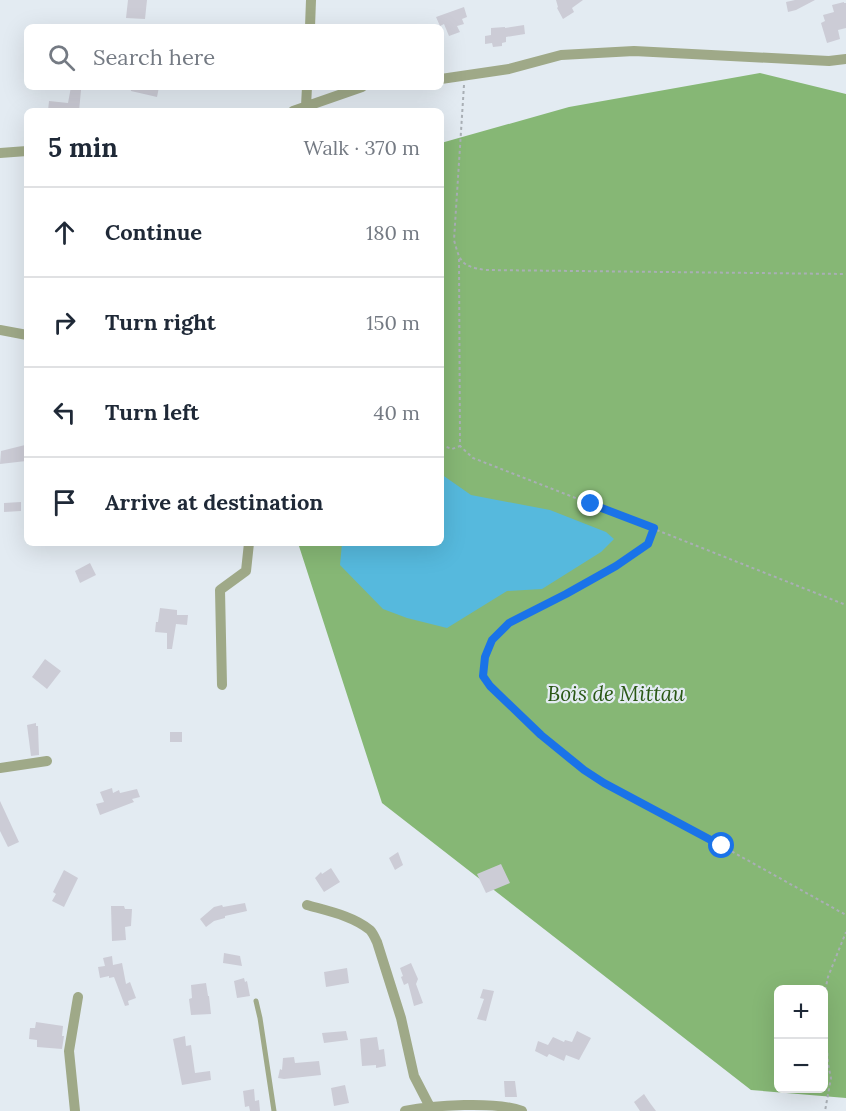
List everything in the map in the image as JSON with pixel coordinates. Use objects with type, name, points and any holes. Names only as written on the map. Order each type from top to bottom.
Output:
[{"type":"street","points":[[310,24],[311,0]]},
{"type":"street","points":[[444,79],[509,69],[561,55],[613,52],[634,51],[829,61],[846,59]]},
{"type":"street","points":[[306,106],[307,90]]},
{"type":"street","points":[[301,108],[353,90]]},
{"type":"street","points":[[0,153],[24,151]]},
{"type":"street","points":[[0,330],[24,334]]},
{"type":"street","points":[[222,685],[220,590],[246,572],[249,546]]},
{"type":"street","points":[[0,768],[47,761]]},
{"type":"street","points":[[308,905],[336,913],[371,932],[377,942],[401,1018],[414,1076],[430,1107]]},
{"type":"street","points":[[75,1111],[69,1051],[78,997]]},
{"type":"street","points":[[405,1111],[430,1107],[486,1105],[522,1111]]},
{"type":"lane","points":[[256,1000],[274,1111]]},
{"type":"path","points":[[465,76],[454,240],[459,259],[460,446],[473,458],[846,605]]},
{"type":"path","points":[[459,259],[471,268],[485,270],[846,274]]},
{"type":"path","points":[[444,446],[452,449],[460,446]]},
{"type":"path","points":[[654,528],[648,544],[616,566],[509,623],[492,640],[485,657],[483,676],[490,686],[541,735],[584,770],[846,915]]},
{"type":"path","points":[[826,985],[846,932]]},
{"type":"path","points":[[825,1111],[831,1078],[827,1039]]},
{"type":"green space","name":"Bois de Mittau","points":[[760,73],[846,94],[846,1098],[787,1093],[828,1093],[828,985],[774,985],[774,1092],[751,1090],[382,803],[299,546],[444,546],[444,142],[569,107]]},
{"type":"water","points":[[444,476],[471,495],[550,510],[606,532],[614,539],[601,552],[542,589],[507,591],[447,628],[383,609],[340,565],[342,546],[444,546]]},
{"type":"building","points":[[128,0],[147,0],[145,19],[126,18]]},
{"type":"building","points":[[556,0],[583,0],[572,8],[574,12],[563,19],[557,8]]},
{"type":"building","points":[[815,0],[788,12],[786,2]]},
{"type":"building","points":[[846,3],[846,28],[838,30],[840,39],[827,43],[821,23],[825,21],[823,15],[834,12],[832,5]]},
{"type":"building","points":[[464,7],[467,17],[462,19],[464,24],[457,26],[460,32],[449,36],[444,24],[439,24],[436,17]]},
{"type":"building","points":[[524,25],[525,34],[506,37],[506,42],[502,43],[502,46],[493,47],[492,43],[485,44],[485,36],[491,35],[491,28]]},
{"type":"building","points":[[70,90],[81,90],[79,108],[48,108],[49,101],[68,103]]},
{"type":"building","points":[[131,90],[158,90],[157,97]]},
{"type":"building","points":[[24,445],[24,461],[0,464],[1,451]]},
{"type":"building","points":[[21,502],[21,511],[4,512],[4,503]]},
{"type":"building","points":[[90,563],[96,575],[80,583],[75,571]]},
{"type":"building","points":[[160,608],[177,610],[177,615],[188,615],[187,625],[176,624],[172,649],[167,649],[167,633],[155,632]]},
{"type":"building","points":[[45,659],[61,671],[47,689],[32,677]]},
{"type":"building","points":[[36,723],[39,755],[31,756],[27,725]]},
{"type":"building","points":[[170,732],[182,732],[182,742],[170,742]]},
{"type":"building","points":[[112,788],[113,793],[119,790],[120,793],[137,789],[140,797],[132,799],[134,802],[100,815],[96,804],[104,802],[100,792]]},
{"type":"building","points":[[0,801],[19,842],[8,847],[0,831]]},
{"type":"building","points":[[398,852],[403,865],[395,870],[389,858]]},
{"type":"building","points":[[501,864],[510,883],[486,893],[477,874]]},
{"type":"building","points":[[331,868],[340,882],[324,892],[315,878],[321,872],[322,874]]},
{"type":"building","points":[[64,870],[78,878],[64,907],[52,901],[56,894],[53,892]]},
{"type":"building","points":[[245,903],[247,911],[225,916],[206,927],[200,919],[214,907]]},
{"type":"building","points":[[111,906],[124,906],[125,909],[132,909],[131,926],[125,927],[126,940],[112,941]]},
{"type":"building","points":[[224,953],[240,956],[242,966],[223,963]]},
{"type":"building","points":[[112,956],[113,965],[122,963],[126,984],[130,982],[136,998],[128,1001],[129,1005],[125,1006],[114,977],[100,978],[98,967],[105,966],[103,958]]},
{"type":"building","points":[[411,963],[418,979],[416,984],[423,1003],[414,1006],[408,983],[404,985],[400,968]]},
{"type":"building","points":[[347,968],[349,983],[326,987],[324,972]]},
{"type":"building","points":[[244,978],[245,982],[247,981],[250,996],[237,998],[234,981]]},
{"type":"building","points":[[206,983],[211,1014],[191,1015],[189,999],[192,998],[191,985]]},
{"type":"building","points":[[483,989],[494,991],[486,1021],[477,1019],[484,999],[480,998]]},
{"type":"building","points":[[36,1022],[63,1026],[62,1049],[37,1047],[37,1040],[29,1039],[30,1028],[35,1028]]},
{"type":"building","points":[[346,1031],[348,1040],[324,1043],[322,1033]]},
{"type":"building","points":[[577,1031],[591,1038],[579,1060],[566,1055],[564,1061],[535,1051],[538,1041],[548,1045],[553,1037],[564,1042],[565,1040],[572,1042]]},
{"type":"building","points":[[185,1036],[186,1046],[191,1045],[195,1073],[210,1071],[211,1080],[182,1085],[173,1039]]},
{"type":"building","points":[[377,1037],[379,1050],[384,1049],[386,1066],[376,1068],[376,1065],[362,1066],[360,1039]]},
{"type":"building","points":[[294,1057],[295,1063],[319,1061],[321,1075],[278,1078],[280,1069],[282,1070],[283,1058]]},
{"type":"building","points":[[504,1081],[515,1081],[517,1097],[505,1097]]},
{"type":"building","points":[[345,1085],[349,1103],[334,1106],[331,1088]]},
{"type":"building","points":[[254,1089],[255,1101],[259,1100],[260,1111],[250,1111],[249,1106],[245,1107],[243,1091]]},
{"type":"building","points":[[644,1094],[656,1111],[640,1111],[634,1102]]},
{"type":"route","points":[[591,504],[654,528],[648,544],[616,566],[509,623],[492,640],[485,657],[483,676],[490,686],[541,735],[584,770],[722,846]]}]
